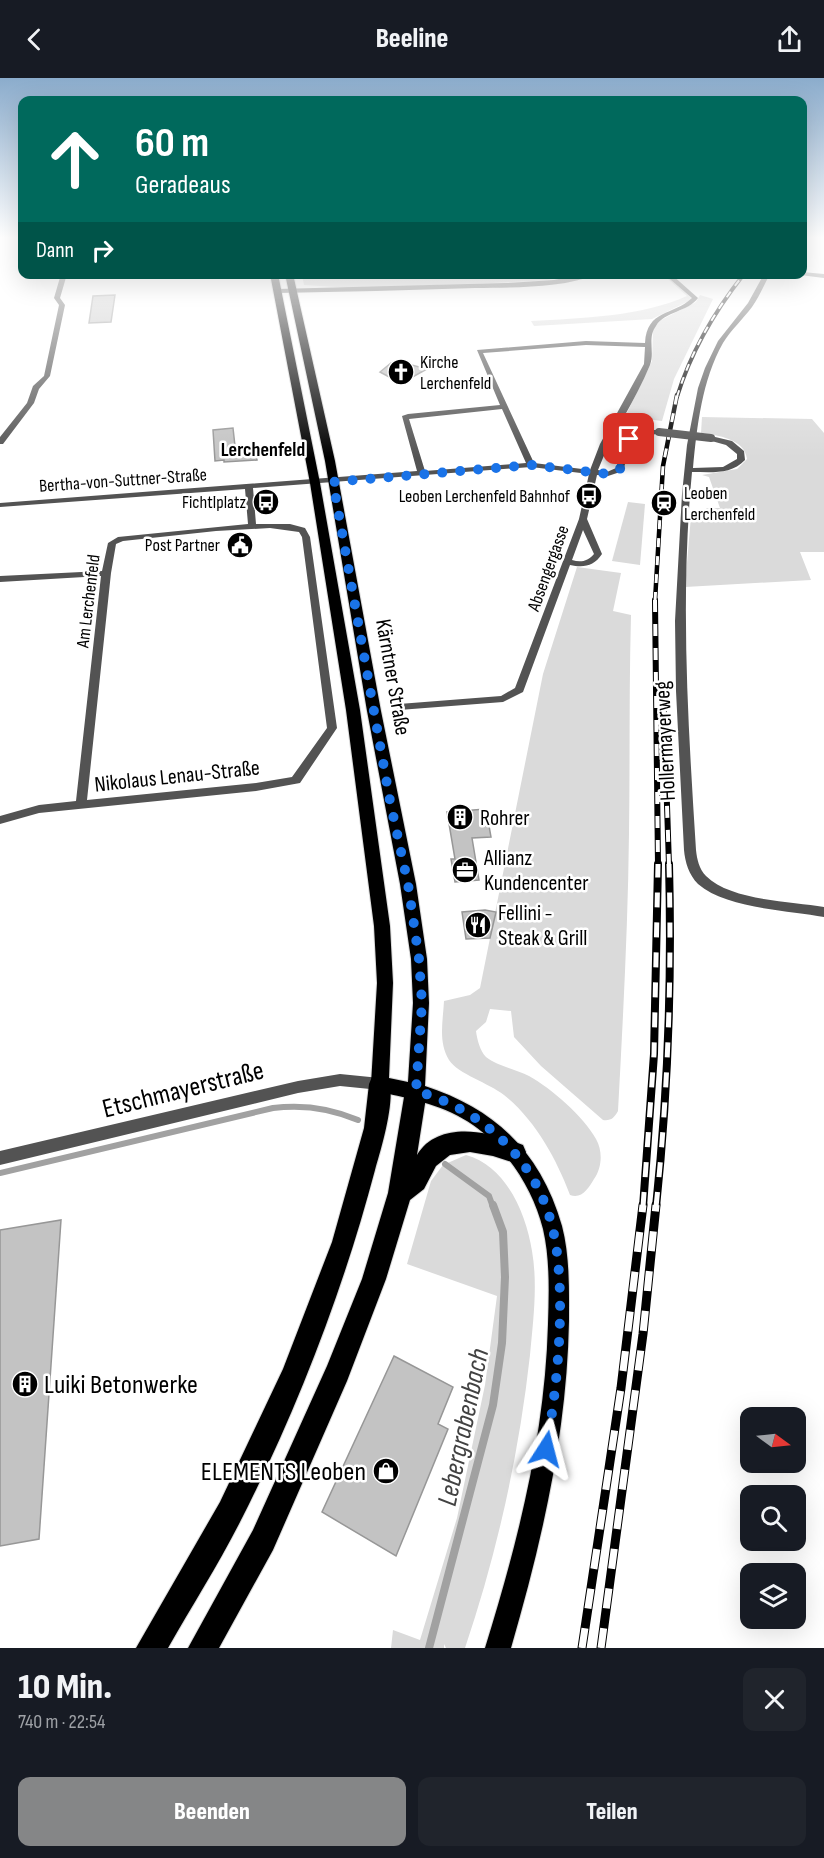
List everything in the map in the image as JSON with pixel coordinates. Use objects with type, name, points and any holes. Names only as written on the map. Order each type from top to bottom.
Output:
[{"type":"highway","points":[[151,1648],[230,1512],[294,1375],[344,1242],[375,1128],[380,1084]]},
{"type":"highway","points":[[203,1648],[263,1540],[338,1372],[374,1279],[400,1193],[416,1091]]},
{"type":"highway","points":[[400,1193],[418,1180],[429,1156],[444,1147],[475,1142],[500,1146],[515,1152]]},
{"type":"main road","name":"Kärntner Straße","points":[[281,311],[315,483],[352,710],[382,926],[386,983],[380,1084]]},
{"type":"main road","name":"Kärntner Straße","points":[[299,311],[305,331],[390,801],[408,884],[419,959],[422,1003],[416,1091]]},
{"type":"main road","points":[[380,1084],[416,1091],[465,1110],[492,1128],[515,1152],[535,1182],[551,1222],[558,1274],[559,1336],[549,1429],[517,1589],[498,1648]]},
{"type":"street","points":[[0,442],[30,403],[36,388],[47,376],[61,311]]},
{"type":"street","name":"Absengergasse","points":[[399,707],[503,699],[519,690],[583,519],[593,473],[604,444],[647,364],[651,351],[650,330],[653,323],[675,311]]},
{"type":"street","name":"Hollermayerweg","points":[[745,311],[721,341],[708,368],[696,415],[686,494],[680,630],[681,692],[691,859],[702,880],[725,892],[824,912]]},
{"type":"street","points":[[531,465],[479,351],[586,343],[650,345]]},
{"type":"street","points":[[422,474],[405,418],[505,407]]},
{"type":"street","points":[[252,527],[249,487],[531,465],[608,474],[620,469],[629,439],[643,433],[659,432],[711,438],[734,446],[741,453],[741,460],[734,466],[722,469],[690,470]]},
{"type":"street","name":"Bertha-von-Suttner-Straße","points":[[0,506],[249,487]]},
{"type":"street","points":[[568,561],[584,564],[593,560],[598,554],[583,519]]},
{"type":"street","name":"Am Lerchenfeld","points":[[81,804],[106,573],[111,544],[119,540],[252,527],[291,526],[305,532],[332,728]]},
{"type":"street","points":[[0,579],[106,573]]},
{"type":"street","name":"Nikolaus Lenau-Straße","points":[[0,820],[39,809],[291,782],[303,772],[332,728]]},
{"type":"street","name":"Etschmayerstraße","points":[[0,1158],[298,1087],[339,1080],[380,1084]]},
{"type":"shaded area","points":[[668,311],[652,319],[534,326],[531,321],[590,317],[630,312]]},
{"type":"shaded area","points":[[678,311],[707,311],[674,379],[662,421],[646,419],[643,424],[623,421],[652,361],[653,329],[661,320]]},
{"type":"shaded area","points":[[702,417],[812,419],[824,433],[824,552],[800,552],[811,580],[685,587],[691,516],[709,516],[706,508],[720,508],[709,477],[702,475],[737,469],[747,459],[741,447],[729,439],[701,433]]},
{"type":"shaded area","points":[[628,502],[645,504],[640,565],[612,561]]},
{"type":"shaded area","points":[[577,567],[621,573],[613,611],[631,615],[628,903],[618,1111],[612,1118],[603,1120],[541,1066],[514,1037],[511,1011],[490,1009],[486,1022],[476,1031],[480,1048],[486,1057],[529,1076],[547,1088],[591,1130],[601,1154],[599,1170],[587,1190],[574,1196],[570,1195],[543,1140],[515,1105],[490,1086],[459,1070],[449,1060],[443,1046],[442,1031],[444,1001],[470,995],[480,988],[543,674]]},
{"type":"shaded area","points":[[466,1155],[492,1169],[512,1193],[525,1222],[532,1251],[535,1277],[534,1317],[520,1430],[497,1540],[465,1648],[446,1648],[444,1644],[444,1648],[391,1648],[393,1630],[420,1640],[457,1518],[485,1385],[497,1296],[407,1264],[431,1181],[443,1165]]},
{"type":"building","points":[[91,311],[113,311],[111,322],[89,323]]},
{"type":"building","name":"Kirche Lerchenfeld","points":[[391,363],[404,363],[427,369],[409,379],[393,379],[380,372]]},
{"type":"building","points":[[233,428],[235,446],[255,445],[257,460],[215,461],[213,430]]},
{"type":"building","points":[[486,809],[491,837],[472,838],[479,880],[455,882],[451,859],[455,859],[447,812]]},
{"type":"building","name":"Fellini - Steak & Grill","points":[[485,910],[496,912],[490,938],[466,939],[462,912]]},
{"type":"building","name":"Luiki Betonwerke","points":[[61,1220],[39,1539],[0,1546],[0,1230]]},
{"type":"building","name":"ELEMENTS Leoben","points":[[394,1356],[453,1387],[438,1424],[448,1429],[396,1556],[322,1512]]},
{"type":"waterway","name":"Lebergrabenbach","points":[[0,1173],[273,1108],[295,1106],[317,1108],[358,1120]]},
{"type":"waterway","name":"Lebergrabenbach","points":[[445,1164],[489,1196],[493,1207]]},
{"type":"waterway","name":"Lebergrabenbach","points":[[429,1648],[493,1405],[502,1343],[505,1277],[503,1232],[493,1205]]},
{"type":"railway","points":[[677,397],[704,332],[718,311]]},
{"type":"railway","points":[[655,601],[663,466],[677,395]]},
{"type":"railway","points":[[655,601],[658,864]]},
{"type":"railway","points":[[663,686],[669,865]]},
{"type":"railway","points":[[643,1207],[654,1054],[658,864]]},
{"type":"railway","points":[[656,1207],[664,1121],[668,1035],[669,864]]},
{"type":"railway","points":[[582,1648],[621,1388],[643,1205]]},
{"type":"railway","points":[[601,1648],[643,1334],[656,1205]]},
{"type":"place","name":"Kirche Lerchenfeld","points":[[401,372]]},
{"type":"place","name":"Leoben Lerchenfeld Bahnhof","points":[[589,496]]},
{"type":"place","name":"Fichtlplatz","points":[[266,502]]},
{"type":"place","name":"Leoben Lerchenfeld","points":[[664,503]]},
{"type":"place","name":"Post Partner","points":[[240,545]]},
{"type":"place","name":"Rohrer","points":[[460,817]]},
{"type":"place","name":"Allianz Kundencenter","points":[[465,870]]},
{"type":"place","name":"Fellini - Steak & Grill","points":[[478,925]]},
{"type":"place","name":"Luiki Betonwerke","points":[[25,1384]]},
{"type":"place","name":"ELEMENTS Leoben","points":[[386,1471]]},
{"type":"district","name":"Lerchenfeld","points":[[263,449]]},
{"type":"route","points":[[546,1449],[559,1336],[558,1274],[551,1222],[535,1182],[524,1164],[492,1128],[449,1102],[416,1091],[422,1003],[419,959],[408,884],[394,823],[333,482],[531,465],[608,474],[620,469],[626,442],[629,439]]}]
